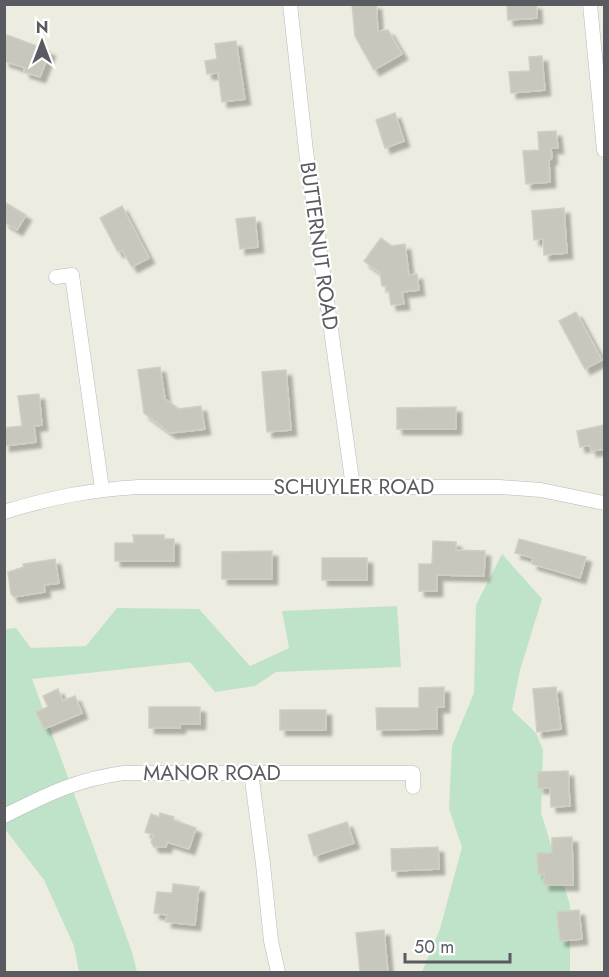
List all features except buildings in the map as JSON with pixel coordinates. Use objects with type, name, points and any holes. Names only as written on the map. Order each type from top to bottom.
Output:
[{"type":"street","name":"BUTTERNUT ROAD","points":[[290,4],[306,152],[353,487]]},
{"type":"street","points":[[590,4],[604,150]]},
{"type":"street","points":[[56,277],[72,275],[102,489]]},
{"type":"street","name":"SCHUYLER ROAD","points":[[4,512],[51,498],[102,489],[500,487],[541,490],[604,503]]},
{"type":"street","points":[[251,772],[270,941],[278,972]]},
{"type":"street","name":"MANOR ROAD","points":[[4,816],[71,784],[123,773],[413,773],[413,787]]},
{"type":"green space","points":[[502,554],[542,599],[520,670],[512,710],[536,733],[543,750],[541,813],[570,905],[570,972],[422,972],[440,929],[462,847],[449,809],[452,746],[474,693],[476,605]]},
{"type":"green space","points":[[397,606],[401,667],[276,672],[255,686],[215,692],[190,662],[32,679],[132,952],[137,972],[79,972],[74,946],[44,880],[5,829],[5,629],[16,628],[31,648],[86,646],[117,608],[199,609],[250,666],[289,648],[282,611]]}]
